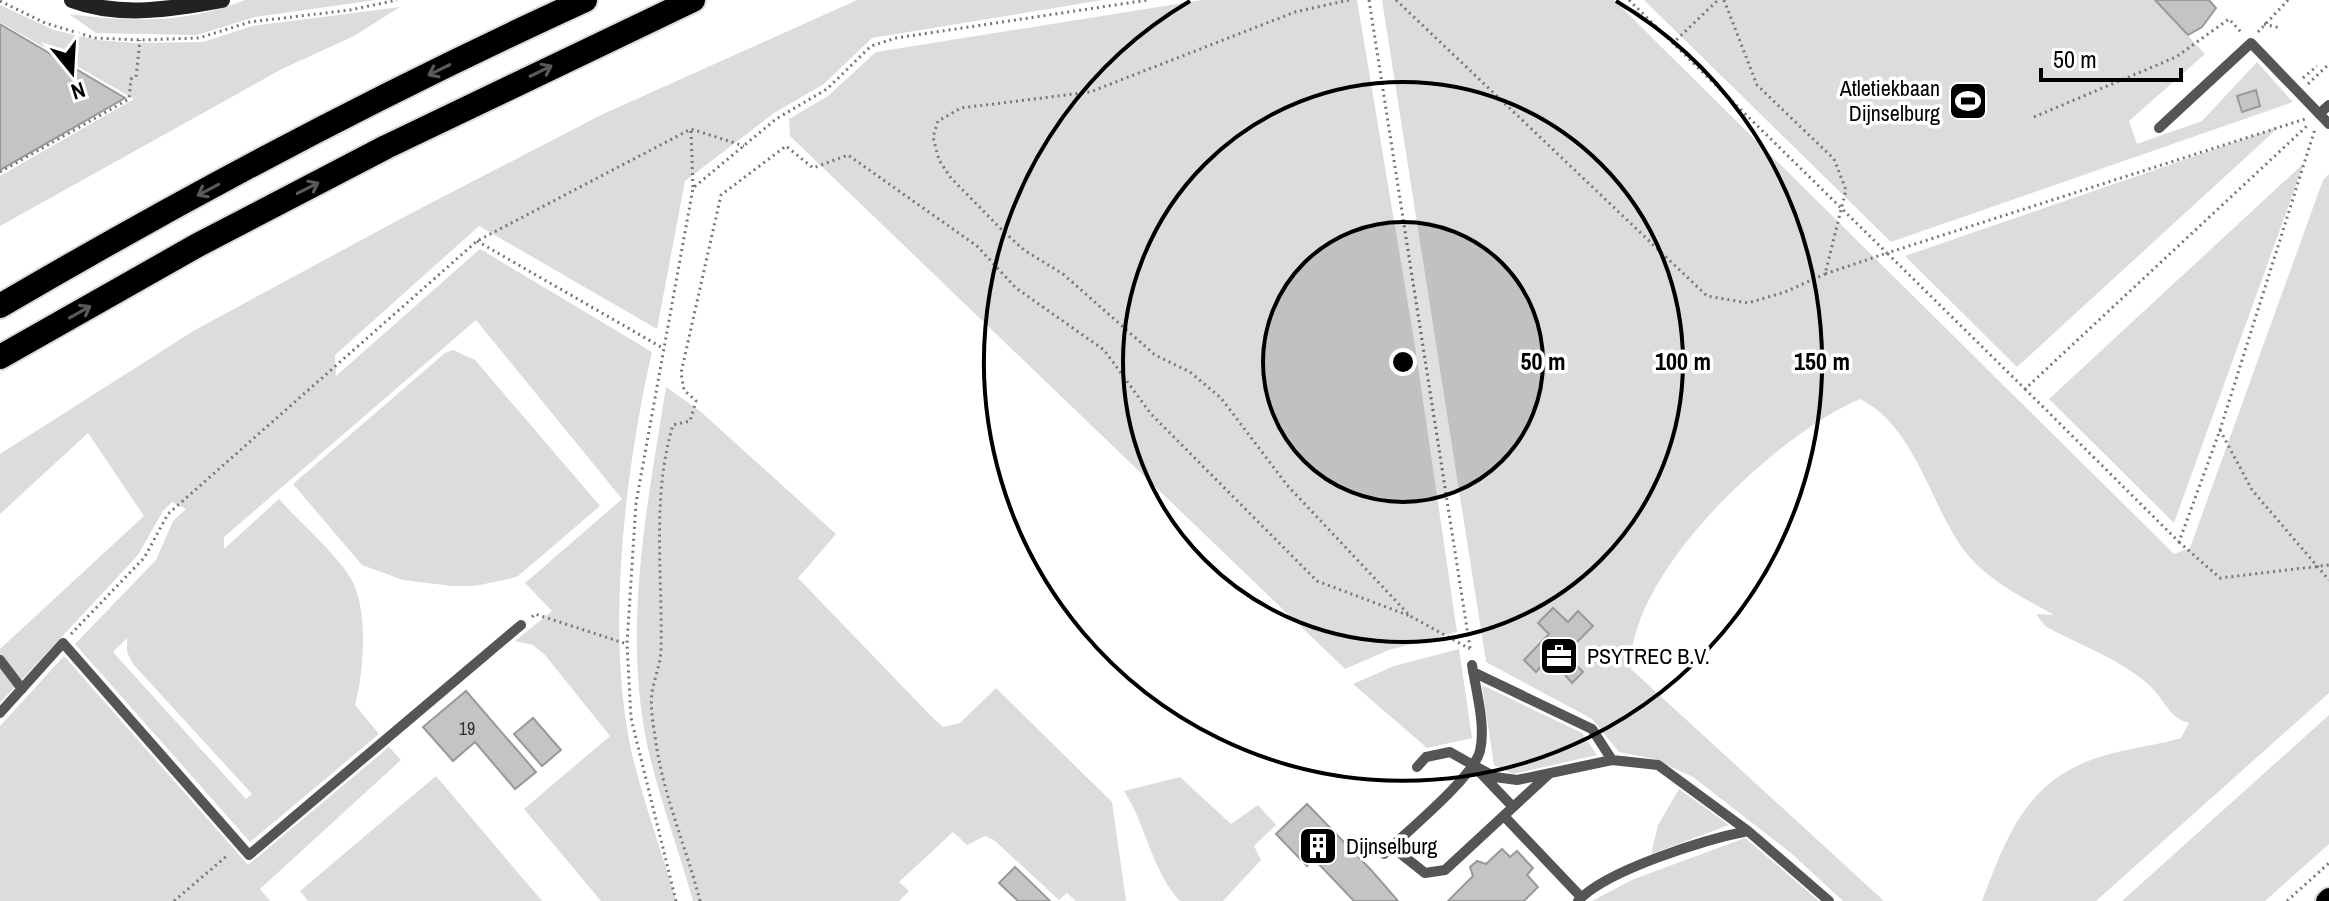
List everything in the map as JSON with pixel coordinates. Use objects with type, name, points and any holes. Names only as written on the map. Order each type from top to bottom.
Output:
[{"type":"highway","points":[[0,306],[71,264],[396,92],[585,0]]},
{"type":"highway","points":[[0,357],[196,246],[372,154],[693,0]]},
{"type":"main road","points":[[72,0],[125,9],[165,10],[222,0]]},
{"type":"lane","points":[[2159,128],[2251,43],[2329,124]]},
{"type":"lane","points":[[2319,114],[2329,105]]},
{"type":"lane","points":[[0,713],[63,643],[249,855],[521,625]]},
{"type":"lane","points":[[0,660],[22,689]]},
{"type":"lane","points":[[1473,669],[1592,729],[1612,760]]},
{"type":"lane","points":[[1473,669],[1482,737],[1473,765],[1387,850],[1425,873],[1445,870],[1552,772]]},
{"type":"lane","points":[[1417,767],[1426,757],[1450,752],[1495,777],[1517,780],[1612,760],[1658,765],[1748,831],[1829,901]]},
{"type":"lane","points":[[1473,765],[1513,807]]},
{"type":"lane","points":[[1504,816],[1580,899],[1623,873],[1708,839],[1748,831]]},
{"type":"path","points":[[693,188],[776,119],[827,89],[871,46],[896,38],[1148,0]]},
{"type":"path","points":[[1349,0],[1295,12],[1090,92],[961,108],[938,121],[933,137],[939,160],[951,178],[1024,250],[1063,274],[1155,355],[1190,372],[1221,398],[1287,485],[1410,616]]},
{"type":"path","points":[[1369,0],[1473,669]]},
{"type":"path","points":[[1396,0],[1707,296],[1748,303],[1887,253],[2319,114]]},
{"type":"path","points":[[1629,0],[2179,542],[2220,578],[2329,565]]},
{"type":"path","points":[[1672,44],[1721,0],[1757,85],[1834,159],[1846,190],[1825,274]]},
{"type":"path","points":[[2034,117],[2176,57],[2229,19],[2251,43],[2264,23],[2288,0]]},
{"type":"path","points":[[2264,23],[2280,28]]},
{"type":"path","points":[[0,172],[129,99],[131,79],[136,77],[140,40]]},
{"type":"path","points":[[2297,89],[2329,64]]},
{"type":"path","points":[[2297,89],[2317,66]]},
{"type":"path","points":[[2098,85],[2100,90]]},
{"type":"path","points":[[2025,389],[2319,114]]},
{"type":"path","points":[[2179,542],[2220,430],[2319,114]]},
{"type":"path","points":[[63,643],[144,558],[168,514],[477,241],[691,129],[746,147]]},
{"type":"path","points":[[676,901],[631,718],[627,644],[636,503],[693,188],[691,129]]},
{"type":"path","points":[[700,901],[689,856],[668,800],[655,738],[651,694],[661,653],[657,559],[667,445],[673,425],[690,421],[696,401],[684,390],[681,373],[721,195],[786,146],[813,168],[848,155],[977,246],[1016,288],[1104,350],[1151,414],[1317,581],[1410,616],[1470,649]]},
{"type":"path","points":[[477,241],[662,347]]},
{"type":"path","points":[[2220,430],[2252,490],[2329,580]]},
{"type":"path","points":[[521,625],[535,614],[627,644]]},
{"type":"path","points":[[174,901],[240,845]]},
{"type":"path","points":[[2287,901],[2329,863]]},
{"type":"shaded area","points":[[245,0],[376,0],[255,17],[197,35],[96,33],[69,14],[114,19],[158,19],[201,13]]},
{"type":"shaded area","points":[[857,0],[1103,0],[872,38],[824,84],[774,113],[685,181],[657,329],[479,226],[335,355],[336,376],[480,249],[652,352],[627,500],[619,605],[620,657],[632,754],[676,901],[601,901],[524,809],[610,736],[545,655],[533,645],[515,641],[552,611],[525,583],[622,499],[476,320],[224,537],[224,549],[279,499],[343,567],[356,590],[362,622],[361,675],[355,705],[379,734],[250,842],[75,644],[156,560],[173,521],[186,509],[172,502],[163,511],[138,555],[0,703],[0,649],[144,516],[88,433],[0,514],[0,454],[195,330],[601,115]],"holes":[[[127,638],[127,652],[133,664],[252,794],[246,799],[113,652]]]},
{"type":"shaded area","points":[[1202,0],[1357,0],[1415,346],[1457,632],[1389,650],[1345,669],[790,136],[789,119],[828,96],[876,52]]},
{"type":"shaded area","points":[[1382,0],[1614,0],[2174,554],[2190,548],[2323,180],[2329,174],[2329,693],[2096,901],[1982,901],[2011,832],[2038,794],[2077,766],[2103,756],[2181,738],[2189,723],[2171,712],[2137,675],[2045,626],[2036,614],[2054,615],[2000,584],[1976,564],[1957,540],[1906,443],[1878,411],[1860,399],[1789,442],[1750,474],[1713,511],[1653,591],[1636,631],[1631,669],[1884,901],[1843,901],[1791,853],[1693,777],[1654,759],[1619,752],[1592,719],[1486,662]]},
{"type":"shaded area","name":"Atletiekbaan Dijnselburg","points":[[1644,0],[2155,0],[2205,54],[2129,121],[2137,144],[2202,121],[2257,62],[2293,102],[1891,242]]},
{"type":"shaded area","points":[[0,5],[54,30],[97,40],[134,43],[203,42],[252,26],[400,7],[354,36],[282,69],[0,226],[0,176],[134,99],[0,22]]},
{"type":"shaded area","points":[[2279,127],[2017,367],[1905,256]]},
{"type":"shaded area","points":[[2304,163],[2174,523],[2049,399]]},
{"type":"shaded area","points":[[453,350],[475,360],[600,506],[517,577],[475,586],[403,580],[362,565],[293,484],[445,353]]},
{"type":"shaded area","points":[[666,387],[700,411],[836,534],[798,578],[931,716],[943,727],[960,723],[996,688],[1112,802],[1126,901],[1076,901],[1067,893],[1059,900],[994,840],[985,836],[967,845],[953,832],[899,882],[909,891],[899,901],[693,901],[648,749],[637,658],[640,568]]},
{"type":"shaded area","points":[[1459,649],[1472,738],[1427,748],[1353,684],[1394,666]]},
{"type":"shaded area","points":[[64,656],[248,865],[389,747],[401,760],[260,889],[270,901],[0,901],[0,726]]},
{"type":"shaded area","points":[[1482,685],[1582,733],[1597,755],[1513,774],[1494,765]]},
{"type":"shaded area","points":[[2329,715],[2329,844],[2265,901],[2122,901]]},
{"type":"shaded area","points":[[436,776],[542,901],[308,901],[300,891]]},
{"type":"shaded area","points":[[1180,777],[1231,824],[1258,805],[1276,825],[1254,846],[1261,860],[1223,901],[1180,901],[1162,876],[1124,791]]},
{"type":"shaded area","points":[[1679,789],[1729,825],[1651,854],[1658,825]]},
{"type":"shaded area","points":[[1745,838],[1819,901],[1592,901],[1634,879]]},
{"type":"building","points":[[2155,0],[2209,0],[2216,8],[2202,27],[2188,35]]},
{"type":"building","points":[[0,24],[125,98],[0,170]]},
{"type":"building","points":[[2256,90],[2260,106],[2242,112],[2237,96]]},
{"type":"building","points":[[1553,608],[1568,622],[1578,611],[1593,626],[1565,654],[1583,672],[1572,683],[1550,657],[1536,672],[1524,660],[1549,634],[1538,623]]},
{"type":"building","points":[[466,691],[536,772],[515,789],[475,742],[453,761],[423,727]]},
{"type":"building","points":[[533,718],[561,750],[542,766],[514,734]]},
{"type":"building","name":"Dijnselburg","points":[[1307,804],[1398,901],[1354,901],[1314,859],[1307,866],[1276,834]]},
{"type":"building","name":"Dijnselburg","points":[[1502,849],[1510,857],[1517,851],[1533,868],[1527,875],[1538,887],[1524,901],[1448,901],[1473,876],[1470,867],[1477,861],[1486,864]]},
{"type":"building","points":[[1015,867],[1050,901],[1018,901],[999,883]]},
{"type":"place","name":"Atletiekbaan Dijnselburg","points":[[1968,101]]},
{"type":"place","name":"PSYTREC B.V.","points":[[1559,656]]},
{"type":"place","name":"Dijnselburg","points":[[1318,846]]}]
